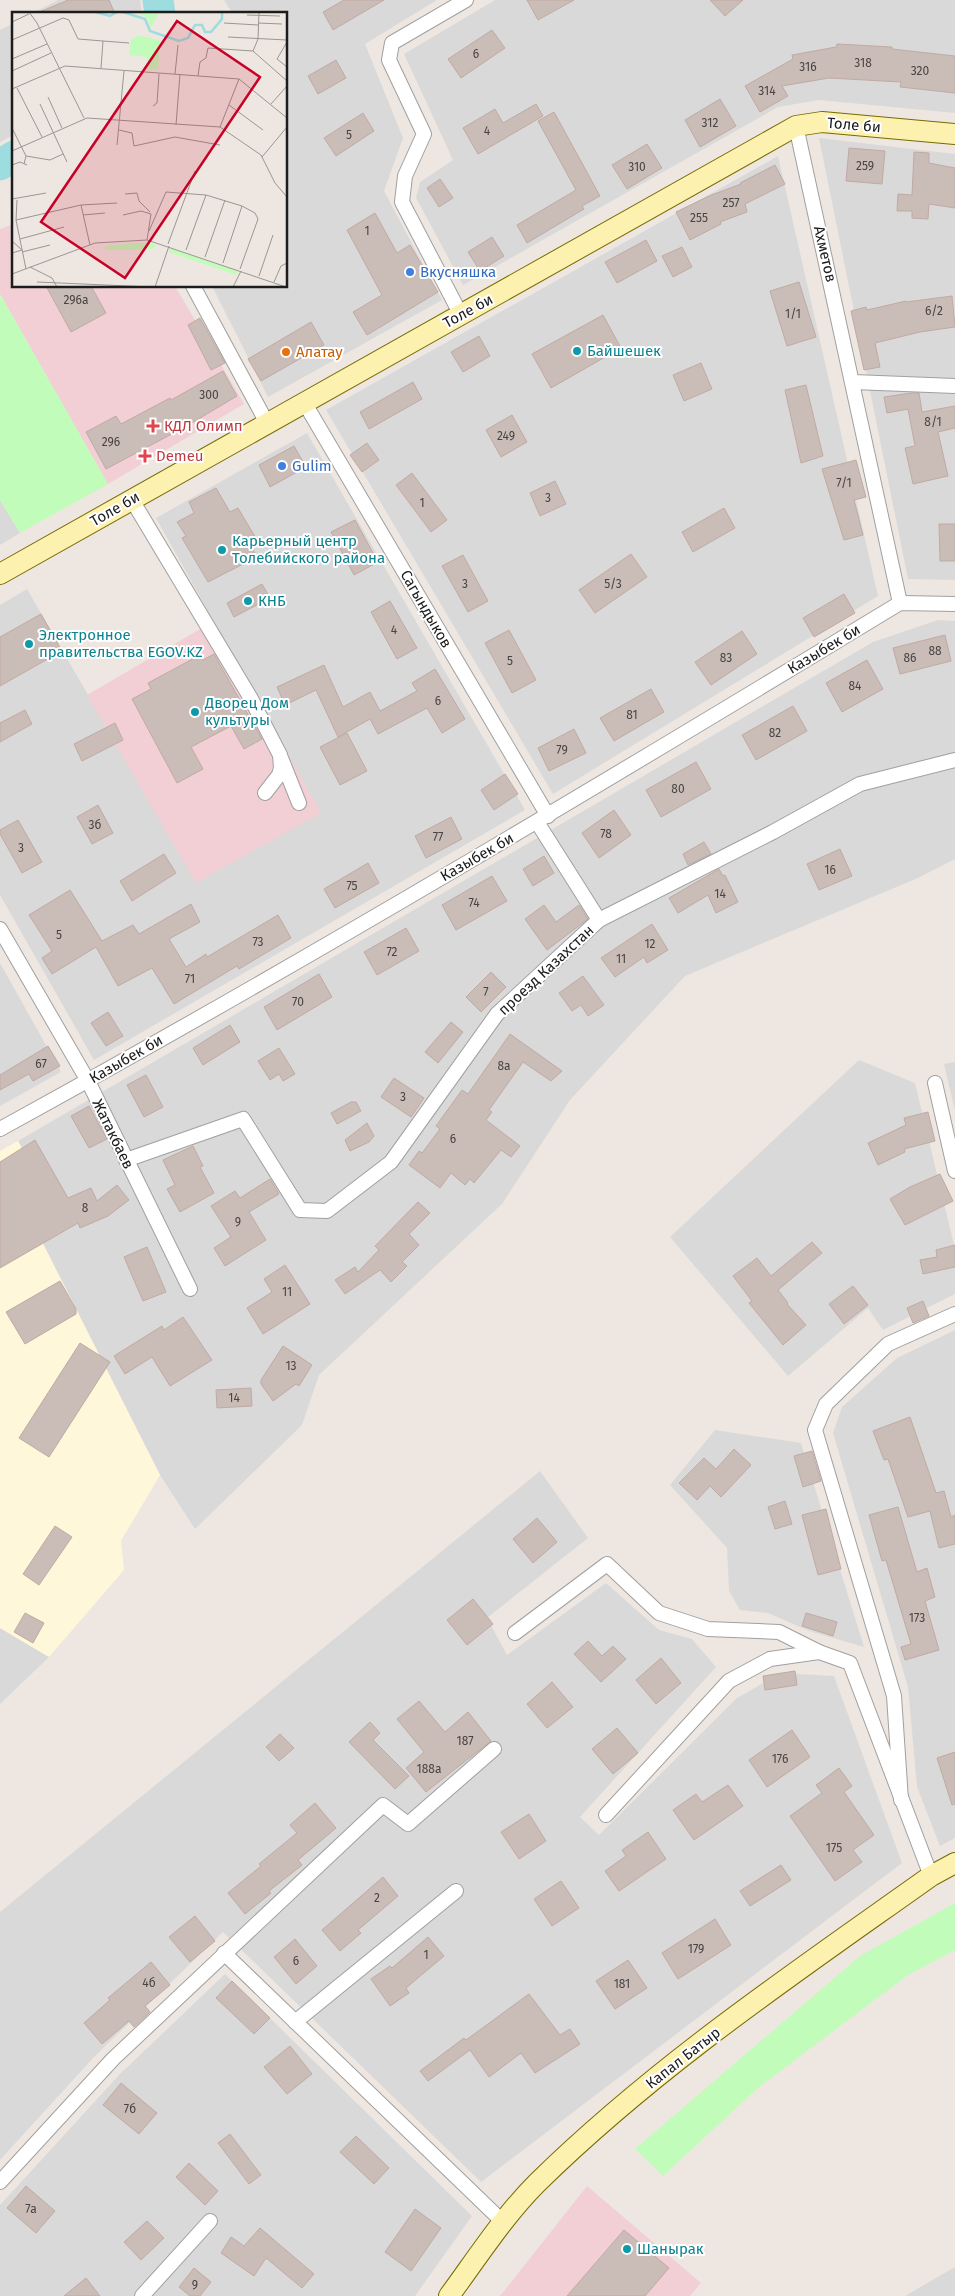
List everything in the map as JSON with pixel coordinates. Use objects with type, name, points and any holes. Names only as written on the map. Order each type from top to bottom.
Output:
[{"type":"main road","name":"Толе би","points":[[0,574],[796,126],[822,122],[955,134]]},
{"type":"main road","name":"Капал Батыр","points":[[449,2296],[503,2222],[536,2184],[668,2068],[758,1999],[931,1876],[955,1863]]},
{"type":"street","points":[[461,315],[402,202],[405,176],[424,134],[389,60],[392,43],[466,0]]},
{"type":"street","name":"Ахметов","points":[[796,126],[900,603]]},
{"type":"street","points":[[194,288],[267,423]]},
{"type":"street","points":[[853,382],[955,386]]},
{"type":"street","name":"Сагындыков","points":[[304,402],[599,920]]},
{"type":"street","points":[[132,500],[250,697],[280,755],[299,803]]},
{"type":"street","points":[[900,603],[955,604]]},
{"type":"street","name":"Казыбек би","points":[[0,1129],[88,1081],[543,819],[900,603]]},
{"type":"street","points":[[265,793],[279,775],[281,768],[280,755]]},
{"type":"street","name":"проезд Казахстан","points":[[126,1160],[243,1120],[300,1210],[327,1210],[391,1162],[497,1014],[599,920],[773,832],[860,784],[955,760]]},
{"type":"street","name":"Жатакбаев","points":[[0,929],[88,1081],[190,1290]]},
{"type":"street","points":[[935,1083],[955,1171]]},
{"type":"street","points":[[901,1800],[894,1696],[815,1430],[826,1404],[888,1344],[955,1314]]},
{"type":"street","points":[[515,1633],[607,1564],[659,1613],[708,1629],[779,1632],[819,1652],[850,1663],[931,1876]]},
{"type":"street","points":[[606,1815],[729,1682],[770,1659],[819,1652]]},
{"type":"street","points":[[0,2182],[113,2059],[383,1804],[408,1824],[494,1749]]},
{"type":"street","points":[[295,2022],[456,1891]]},
{"type":"street","points":[[224,1953],[503,2222]]},
{"type":"street","points":[[142,2296],[210,2221]]},
{"type":"shaded area","points":[[58,0],[140,0],[142,12],[35,12]]},
{"type":"shaded area","points":[[224,0],[437,0],[365,44],[403,138],[384,191],[442,300],[268,397],[213,288],[288,288],[288,12],[232,12]]},
{"type":"shaded area","points":[[495,0],[955,0],[955,113],[819,100],[778,107],[463,285],[416,198],[420,182],[453,160],[404,54]]},
{"type":"shaded area","points":[[12,24],[12,136],[0,142],[0,30]]},
{"type":"shaded area","points":[[819,138],[955,154],[955,580],[908,579]]},
{"type":"shaded area","points":[[778,156],[878,596],[553,794],[326,410]]},
{"type":"shaded area","points":[[12,225],[12,288],[176,288],[244,404],[108,484],[0,294],[0,229]]},
{"type":"shaded area","points":[[307,433],[525,810],[94,1060],[0,895],[0,605],[27,589],[196,882],[320,812],[156,518]]},
{"type":"shaded area","points":[[0,500],[20,533],[0,545]]},
{"type":"shaded area","points":[[938,620],[955,621],[955,859],[918,878],[685,976],[570,1100],[502,1204],[319,1375],[302,1425],[195,1529],[160,1475],[27,1212],[51,1201],[18,1141],[873,642]]},
{"type":"shaded area","points":[[214,621],[321,813],[196,883],[87,695]]},
{"type":"shaded area","points":[[0,963],[61,1072],[0,1106]]},
{"type":"shaded area","points":[[859,1060],[915,1083],[955,1249],[955,1294],[883,1330],[868,1308],[788,1376],[670,1237]]},
{"type":"shaded area","points":[[955,1062],[955,1111],[944,1064]]},
{"type":"shaded area","points":[[18,1141],[51,1201],[27,1212],[160,1475],[121,1541],[124,1570],[49,1657],[0,1628],[0,1151]]},
{"type":"shaded area","points":[[955,1330],[955,1838],[940,1846],[917,1787],[908,1687],[833,1433],[842,1407],[897,1358]]},
{"type":"shaded area","points":[[715,1430],[801,1443],[864,1647],[809,1631],[768,1613],[740,1610],[729,1591],[727,1548],[670,1485]]},
{"type":"shaded area","points":[[540,1471],[588,1538],[487,1618],[507,1655],[606,1583],[659,1630],[692,1639],[716,1667],[580,1817],[599,1835],[737,1698],[781,1673],[834,1676],[902,1863],[481,2182],[223,1932],[94,2057],[0,2160],[0,1912]]},
{"type":"shaded area","points":[[0,1628],[49,1657],[0,1704]]},
{"type":"shaded area","points":[[225,1974],[472,2216],[415,2296],[0,2296],[0,2205],[120,2074]]},
{"type":"shaded area","points":[[587,2186],[701,2283],[690,2296],[500,2296]]},
{"type":"shaded area","points":[[955,2267],[955,2296],[905,2296]]},
{"type":"green space","points":[[0,294],[108,484],[20,533],[0,500]]},
{"type":"green space","points":[[955,1903],[955,1950],[908,1975],[759,2087],[663,2176],[635,2149],[860,1956]]},
{"type":"building","points":[[68,0],[109,0],[114,12],[40,12]]},
{"type":"building","points":[[344,0],[384,0],[333,30],[323,12]]},
{"type":"building","points":[[527,0],[574,0],[538,20]]},
{"type":"building","points":[[710,0],[743,0],[725,16]]},
{"type":"building","points":[[492,30],[505,48],[461,78],[448,59]]},
{"type":"building","points":[[837,44],[892,47],[892,49],[955,56],[955,93],[900,87],[901,82],[829,78],[782,86],[788,96],[760,112],[745,86],[793,59],[792,55],[836,47]]},
{"type":"building","points":[[336,60],[346,78],[318,94],[308,76]]},
{"type":"building","points":[[720,99],[736,126],[700,147],[685,120]]},
{"type":"building","points":[[536,104],[543,116],[478,154],[463,128],[495,109],[503,123]]},
{"type":"building","points":[[554,112],[600,196],[582,206],[584,209],[527,243],[517,225],[576,190],[538,121]]},
{"type":"building","points":[[363,113],[374,131],[336,156],[324,138]]},
{"type":"building","points":[[647,144],[662,168],[627,189],[612,165]]},
{"type":"building","points":[[849,148],[885,151],[882,184],[846,181]]},
{"type":"building","points":[[914,152],[929,153],[929,163],[955,168],[955,208],[929,204],[928,219],[912,218],[912,211],[897,211],[898,194],[912,195]]},
{"type":"building","points":[[775,165],[785,184],[745,204],[747,212],[720,222],[721,224],[690,240],[676,212],[709,196],[741,184]]},
{"type":"building","points":[[440,179],[453,198],[439,207],[427,188]]},
{"type":"building","points":[[375,213],[397,253],[410,245],[438,292],[367,335],[353,312],[382,295],[347,230]]},
{"type":"building","points":[[492,237],[504,256],[480,271],[468,252]]},
{"type":"building","points":[[646,240],[657,261],[617,283],[605,262]]},
{"type":"building","points":[[682,247],[692,267],[673,277],[662,256]]},
{"type":"building","points":[[799,282],[816,337],[787,346],[770,291]]},
{"type":"building","points":[[47,288],[92,288],[106,313],[71,332]]},
{"type":"building","points":[[952,296],[955,327],[920,332],[875,343],[880,367],[864,370],[851,311],[866,307],[867,310],[906,301]]},
{"type":"building","name":"Байшешек","points":[[603,315],[621,348],[551,388],[532,354]]},
{"type":"building","points":[[200,318],[225,363],[211,370],[188,325]]},
{"type":"building","name":"Алатау","points":[[311,322],[324,345],[261,381],[248,359]]},
{"type":"building","points":[[479,336],[490,356],[463,372],[451,352]]},
{"type":"building","points":[[701,363],[712,389],[684,401],[673,375]]},
{"type":"building","points":[[223,371],[237,396],[185,427],[106,469],[86,432],[116,416],[121,424],[170,398],[171,400]]},
{"type":"building","points":[[413,382],[422,399],[369,429],[360,412]]},
{"type":"building","points":[[806,385],[823,456],[801,463],[785,390]]},
{"type":"building","points":[[919,393],[922,412],[955,406],[955,428],[938,432],[948,476],[913,484],[905,448],[915,446],[908,409],[887,413],[884,397]]},
{"type":"building","points":[[512,415],[527,442],[501,457],[486,430]]},
{"type":"building","points":[[367,443],[379,460],[362,472],[350,455]]},
{"type":"building","name":"Gulim","points":[[294,446],[306,467],[270,487],[259,465]]},
{"type":"building","points":[[856,460],[866,497],[854,500],[863,535],[844,540],[822,469]]},
{"type":"building","points":[[412,473],[447,520],[431,532],[396,485]]},
{"type":"building","points":[[555,481],[566,504],[540,516],[530,493]]},
{"type":"building","name":"Карьерный центр Толебийского района","points":[[216,488],[230,512],[238,508],[257,540],[250,544],[257,557],[208,582],[182,538],[186,536],[177,522],[194,513],[189,502]]},
{"type":"building","points":[[724,508],[735,528],[693,552],[682,532]]},
{"type":"building","points":[[355,520],[378,562],[354,575],[331,532]]},
{"type":"building","points":[[939,524],[955,524],[955,561],[940,561]]},
{"type":"building","points":[[631,554],[647,577],[595,613],[579,590]]},
{"type":"building","points":[[463,555],[488,601],[468,612],[442,566]]},
{"type":"building","name":"КНБ","points":[[262,584],[270,598],[234,617],[227,603]]},
{"type":"building","points":[[844,594],[855,613],[814,637],[803,618]]},
{"type":"building","points":[[390,601],[417,648],[397,659],[371,612]]},
{"type":"building","name":"Электронное правительства EGOV.KZ","points":[[41,614],[62,651],[0,686],[0,637]]},
{"type":"building","points":[[509,630],[536,680],[512,693],[485,643]]},
{"type":"building","points":[[742,631],[757,654],[711,685],[695,662]]},
{"type":"building","points":[[945,635],[951,661],[900,674],[893,648]]},
{"type":"building","name":"Дворец Дом культуры","points":[[214,654],[262,739],[244,749],[231,726],[191,747],[203,769],[177,783],[132,699],[151,689],[148,683],[200,655],[203,660]]},
{"type":"building","points":[[867,660],[883,689],[842,712],[826,683]]},
{"type":"building","points":[[324,665],[343,707],[370,692],[380,711],[417,691],[412,683],[435,669],[465,719],[442,733],[427,708],[378,734],[370,719],[338,737],[316,690],[285,705],[277,687]]},
{"type":"building","points":[[651,689],[664,712],[614,741],[600,718]]},
{"type":"building","points":[[793,706],[807,731],[756,760],[742,735]]},
{"type":"building","points":[[25,710],[32,724],[0,742],[0,723]]},
{"type":"building","points":[[115,723],[123,740],[82,761],[74,744]]},
{"type":"building","points":[[574,729],[586,753],[549,771],[538,748]]},
{"type":"building","points":[[347,733],[367,771],[340,785],[320,747]]},
{"type":"building","points":[[696,762],[711,789],[661,817],[646,790]]},
{"type":"building","points":[[505,774],[518,794],[494,810],[481,790]]},
{"type":"building","points":[[98,805],[113,833],[92,844],[77,817]]},
{"type":"building","points":[[614,810],[631,835],[599,858],[582,833]]},
{"type":"building","points":[[451,817],[462,839],[426,858],[415,836]]},
{"type":"building","points":[[18,820],[42,862],[22,873],[0,834],[0,830]]},
{"type":"building","points":[[704,842],[711,854],[688,865],[683,854]]},
{"type":"building","points":[[840,849],[852,876],[819,890],[807,864]]},
{"type":"building","points":[[164,854],[176,873],[132,901],[120,881]]},
{"type":"building","points":[[544,856],[554,873],[533,886],[523,869]]},
{"type":"building","points":[[368,863],[379,883],[335,908],[324,889]]},
{"type":"building","points":[[719,869],[723,876],[725,875],[738,902],[716,913],[708,895],[678,913],[669,898]]},
{"type":"building","points":[[492,876],[507,901],[456,930],[442,905]]},
{"type":"building","points":[[70,890],[102,941],[133,925],[139,934],[191,904],[200,922],[169,939],[186,967],[206,954],[207,957],[278,915],[291,938],[239,969],[237,966],[174,1004],[152,968],[118,986],[96,947],[52,974],[42,958],[52,951],[29,915]]},
{"type":"building","points":[[544,905],[556,922],[579,905],[588,919],[547,950],[525,919]]},
{"type":"building","points":[[652,924],[668,950],[647,963],[644,957],[615,977],[601,958]]},
{"type":"building","points":[[406,928],[419,951],[377,975],[364,952]]},
{"type":"building","points":[[491,972],[506,987],[481,1012],[466,997]]},
{"type":"building","points":[[319,974],[332,997],[277,1030],[264,1007]]},
{"type":"building","points":[[583,976],[604,1005],[588,1016],[581,1005],[572,1011],[559,993]]},
{"type":"building","points":[[108,1012],[123,1036],[106,1046],[91,1023]]},
{"type":"building","points":[[451,1022],[463,1032],[438,1063],[425,1052]]},
{"type":"building","points":[[230,1025],[240,1042],[203,1065],[193,1048]]},
{"type":"building","points":[[510,1034],[562,1071],[551,1081],[523,1062],[489,1110],[492,1112],[486,1120],[520,1146],[511,1157],[501,1150],[474,1183],[470,1179],[465,1185],[451,1173],[440,1188],[409,1165],[419,1151],[422,1153],[440,1129],[436,1126],[462,1090],[468,1094]]},
{"type":"building","points":[[48,1046],[60,1066],[33,1081],[29,1074],[0,1090],[0,1075]]},
{"type":"building","points":[[279,1048],[295,1074],[283,1081],[279,1074],[270,1080],[258,1061]]},
{"type":"building","points":[[146,1075],[163,1107],[144,1117],[127,1085]]},
{"type":"building","points":[[394,1078],[424,1098],[411,1117],[381,1097]]},
{"type":"building","points":[[351,1102],[356,1102],[361,1111],[337,1124],[331,1113]]},
{"type":"building","points":[[89,1106],[107,1139],[89,1148],[71,1116]]},
{"type":"building","points":[[928,1112],[935,1141],[904,1149],[905,1152],[878,1165],[868,1143],[906,1125],[904,1118]]},
{"type":"building","points":[[367,1123],[374,1136],[369,1142],[350,1151],[345,1140]]},
{"type":"building","points":[[35,1140],[68,1198],[91,1188],[97,1201],[117,1185],[129,1200],[108,1216],[80,1228],[78,1223],[0,1268],[0,1162]]},
{"type":"building","points":[[193,1146],[203,1166],[200,1167],[214,1193],[180,1212],[167,1189],[175,1185],[163,1160]]},
{"type":"building","points":[[940,1174],[953,1201],[905,1225],[890,1199],[910,1187]]},
{"type":"building","points":[[270,1179],[279,1194],[249,1212],[266,1240],[225,1266],[214,1248],[231,1237],[211,1206],[235,1191],[240,1198]]},
{"type":"building","points":[[418,1202],[430,1213],[409,1234],[419,1245],[402,1262],[407,1266],[391,1282],[380,1270],[345,1294],[335,1280],[355,1267],[358,1272],[379,1250],[375,1246]]},
{"type":"building","points":[[812,1242],[822,1253],[778,1290],[787,1304],[806,1325],[783,1345],[749,1303],[752,1301],[733,1276],[757,1258],[771,1276]]},
{"type":"building","points":[[955,1245],[955,1267],[923,1274],[920,1260],[937,1257],[936,1250]]},
{"type":"building","points":[[147,1247],[166,1292],[143,1301],[124,1257]]},
{"type":"building","points":[[285,1265],[310,1304],[263,1334],[247,1308],[272,1292],[264,1279]]},
{"type":"building","points":[[60,1281],[76,1309],[76,1314],[25,1344],[6,1312]]},
{"type":"building","points":[[853,1286],[868,1305],[844,1324],[829,1304]]},
{"type":"building","points":[[923,1301],[929,1316],[913,1323],[907,1308]]},
{"type":"building","points":[[183,1317],[212,1360],[170,1386],[152,1357],[125,1374],[114,1356],[162,1326],[164,1330]]},
{"type":"building","points":[[80,1343],[110,1362],[49,1457],[19,1438]]},
{"type":"building","points":[[283,1346],[312,1365],[299,1386],[296,1384],[273,1401],[261,1384],[261,1380]]},
{"type":"building","points":[[251,1388],[252,1406],[217,1408],[216,1390]]},
{"type":"building","points":[[910,1417],[936,1493],[944,1491],[951,1517],[955,1515],[955,1544],[939,1548],[930,1511],[908,1517],[888,1459],[884,1460],[873,1431]]},
{"type":"building","points":[[734,1449],[751,1465],[721,1497],[710,1486],[697,1500],[679,1483],[704,1458],[716,1469]]},
{"type":"building","points":[[812,1451],[821,1481],[803,1487],[794,1456]]},
{"type":"building","points":[[785,1501],[792,1524],[775,1529],[768,1507]]},
{"type":"building","points":[[898,1507],[917,1572],[927,1568],[935,1597],[925,1601],[939,1650],[905,1660],[901,1647],[911,1644],[886,1560],[882,1561],[869,1515]]},
{"type":"building","points":[[826,1509],[841,1569],[818,1575],[802,1515]]},
{"type":"building","points":[[537,1518],[557,1542],[533,1563],[513,1539]]},
{"type":"building","points":[[55,1526],[72,1537],[39,1585],[23,1574]]},
{"type":"building","points":[[473,1599],[493,1624],[467,1645],[447,1620]]},
{"type":"building","points":[[25,1613],[44,1623],[33,1643],[14,1632]]},
{"type":"building","points":[[806,1613],[837,1622],[833,1636],[802,1626]]},
{"type":"building","points":[[588,1641],[602,1656],[613,1646],[626,1659],[601,1682],[574,1654]]},
{"type":"building","points":[[661,1658],[681,1683],[656,1704],[636,1680]]},
{"type":"building","points":[[795,1671],[797,1685],[765,1690],[763,1676]]},
{"type":"building","points":[[552,1682],[573,1707],[547,1728],[527,1704]]},
{"type":"building","points":[[419,1701],[445,1732],[468,1712],[491,1741],[426,1792],[406,1768],[424,1752],[397,1719]]},
{"type":"building","points":[[370,1722],[380,1733],[373,1740],[409,1776],[395,1789],[349,1742]]},
{"type":"building","points":[[617,1728],[638,1753],[613,1774],[592,1749]]},
{"type":"building","points":[[792,1730],[810,1757],[767,1787],[749,1760]]},
{"type":"building","points":[[280,1734],[294,1748],[279,1761],[266,1747]]},
{"type":"building","points":[[955,1752],[955,1804],[952,1805],[937,1758]]},
{"type":"building","points":[[839,1768],[852,1786],[844,1792],[874,1835],[853,1850],[862,1862],[835,1881],[790,1816],[822,1793],[816,1785]]},
{"type":"building","points":[[728,1785],[743,1806],[694,1840],[673,1810],[696,1794],[702,1802]]},
{"type":"building","points":[[315,1803],[336,1828],[298,1860],[302,1865],[269,1891],[271,1893],[245,1914],[228,1893],[261,1866],[259,1864],[297,1833],[290,1825]]},
{"type":"building","points":[[529,1814],[546,1841],[519,1859],[501,1832]]},
{"type":"building","points":[[648,1832],[666,1859],[619,1891],[605,1871],[626,1856],[622,1850]]},
{"type":"building","points":[[781,1865],[791,1880],[750,1906],[740,1891]]},
{"type":"building","points":[[383,1877],[398,1896],[358,1930],[361,1933],[340,1951],[322,1930]]},
{"type":"building","points":[[561,1881],[579,1908],[552,1926],[534,1899]]},
{"type":"building","points":[[195,1916],[215,1941],[190,1962],[169,1937]]},
{"type":"building","points":[[715,1919],[731,1945],[678,1979],[662,1953]]},
{"type":"building","points":[[428,1937],[444,1956],[406,1988],[409,1993],[390,2006],[371,1979],[390,1966],[392,1968]]},
{"type":"building","points":[[295,1939],[317,1966],[296,1984],[274,1957]]},
{"type":"building","points":[[628,1960],[647,1988],[615,2009],[596,1981]]},
{"type":"building","points":[[151,1962],[170,1985],[145,2006],[150,2012],[134,2027],[129,2021],[102,2044],[84,2023],[110,2000],[108,1998]]},
{"type":"building","points":[[232,1981],[270,2018],[254,2034],[216,1998]]},
{"type":"building","points":[[529,1994],[560,2035],[570,2029],[580,2044],[535,2073],[521,2053],[489,2077],[470,2050],[428,2081],[420,2071],[464,2038],[466,2040]]},
{"type":"building","points":[[290,2046],[312,2074],[287,2094],[264,2067]]},
{"type":"building","points":[[121,2083],[157,2113],[139,2134],[103,2105]]},
{"type":"building","points":[[230,2134],[261,2175],[249,2184],[218,2143]]},
{"type":"building","points":[[356,2136],[389,2168],[374,2184],[340,2152]]},
{"type":"building","points":[[189,2163],[218,2191],[205,2205],[176,2177]]},
{"type":"building","points":[[26,2186],[55,2211],[36,2233],[7,2208]]},
{"type":"building","points":[[415,2209],[441,2228],[411,2271],[385,2252]]},
{"type":"building","points":[[147,2221],[164,2238],[141,2260],[124,2242]]},
{"type":"building","points":[[260,2228],[314,2274],[302,2288],[266,2258],[254,2276],[221,2253],[231,2237],[244,2246]]},
{"type":"building","name":"Шанырак","points":[[624,2230],[669,2268],[645,2296],[567,2296]]},
{"type":"building","points":[[194,2268],[211,2282],[200,2296],[190,2296],[179,2287]]},
{"type":"building","points":[[86,2278],[100,2296],[64,2296]]},
{"type":"waterway","points":[[158,0],[160,12]]},
{"type":"waterway","points":[[0,165],[12,157]]},
{"type":"place","name":"Вкусняшка","points":[[410,272]]},
{"type":"place","name":"Байшешек","points":[[577,351]]},
{"type":"place","name":"Алатау","points":[[286,352]]},
{"type":"place","name":"КДЛ Олимп","points":[[153,426]]},
{"type":"place","name":"Demeu","points":[[145,456]]},
{"type":"place","name":"Gulim","points":[[282,466]]},
{"type":"place","name":"Карьерный центр Толебийского района","points":[[222,550]]},
{"type":"place","name":"КНБ","points":[[248,601]]},
{"type":"place","name":"Электронное правительства EGOV.KZ","points":[[29,644]]},
{"type":"place","name":"Дворец Дом культуры","points":[[195,712]]},
{"type":"place","name":"Шанырак","points":[[627,2249]]}]
